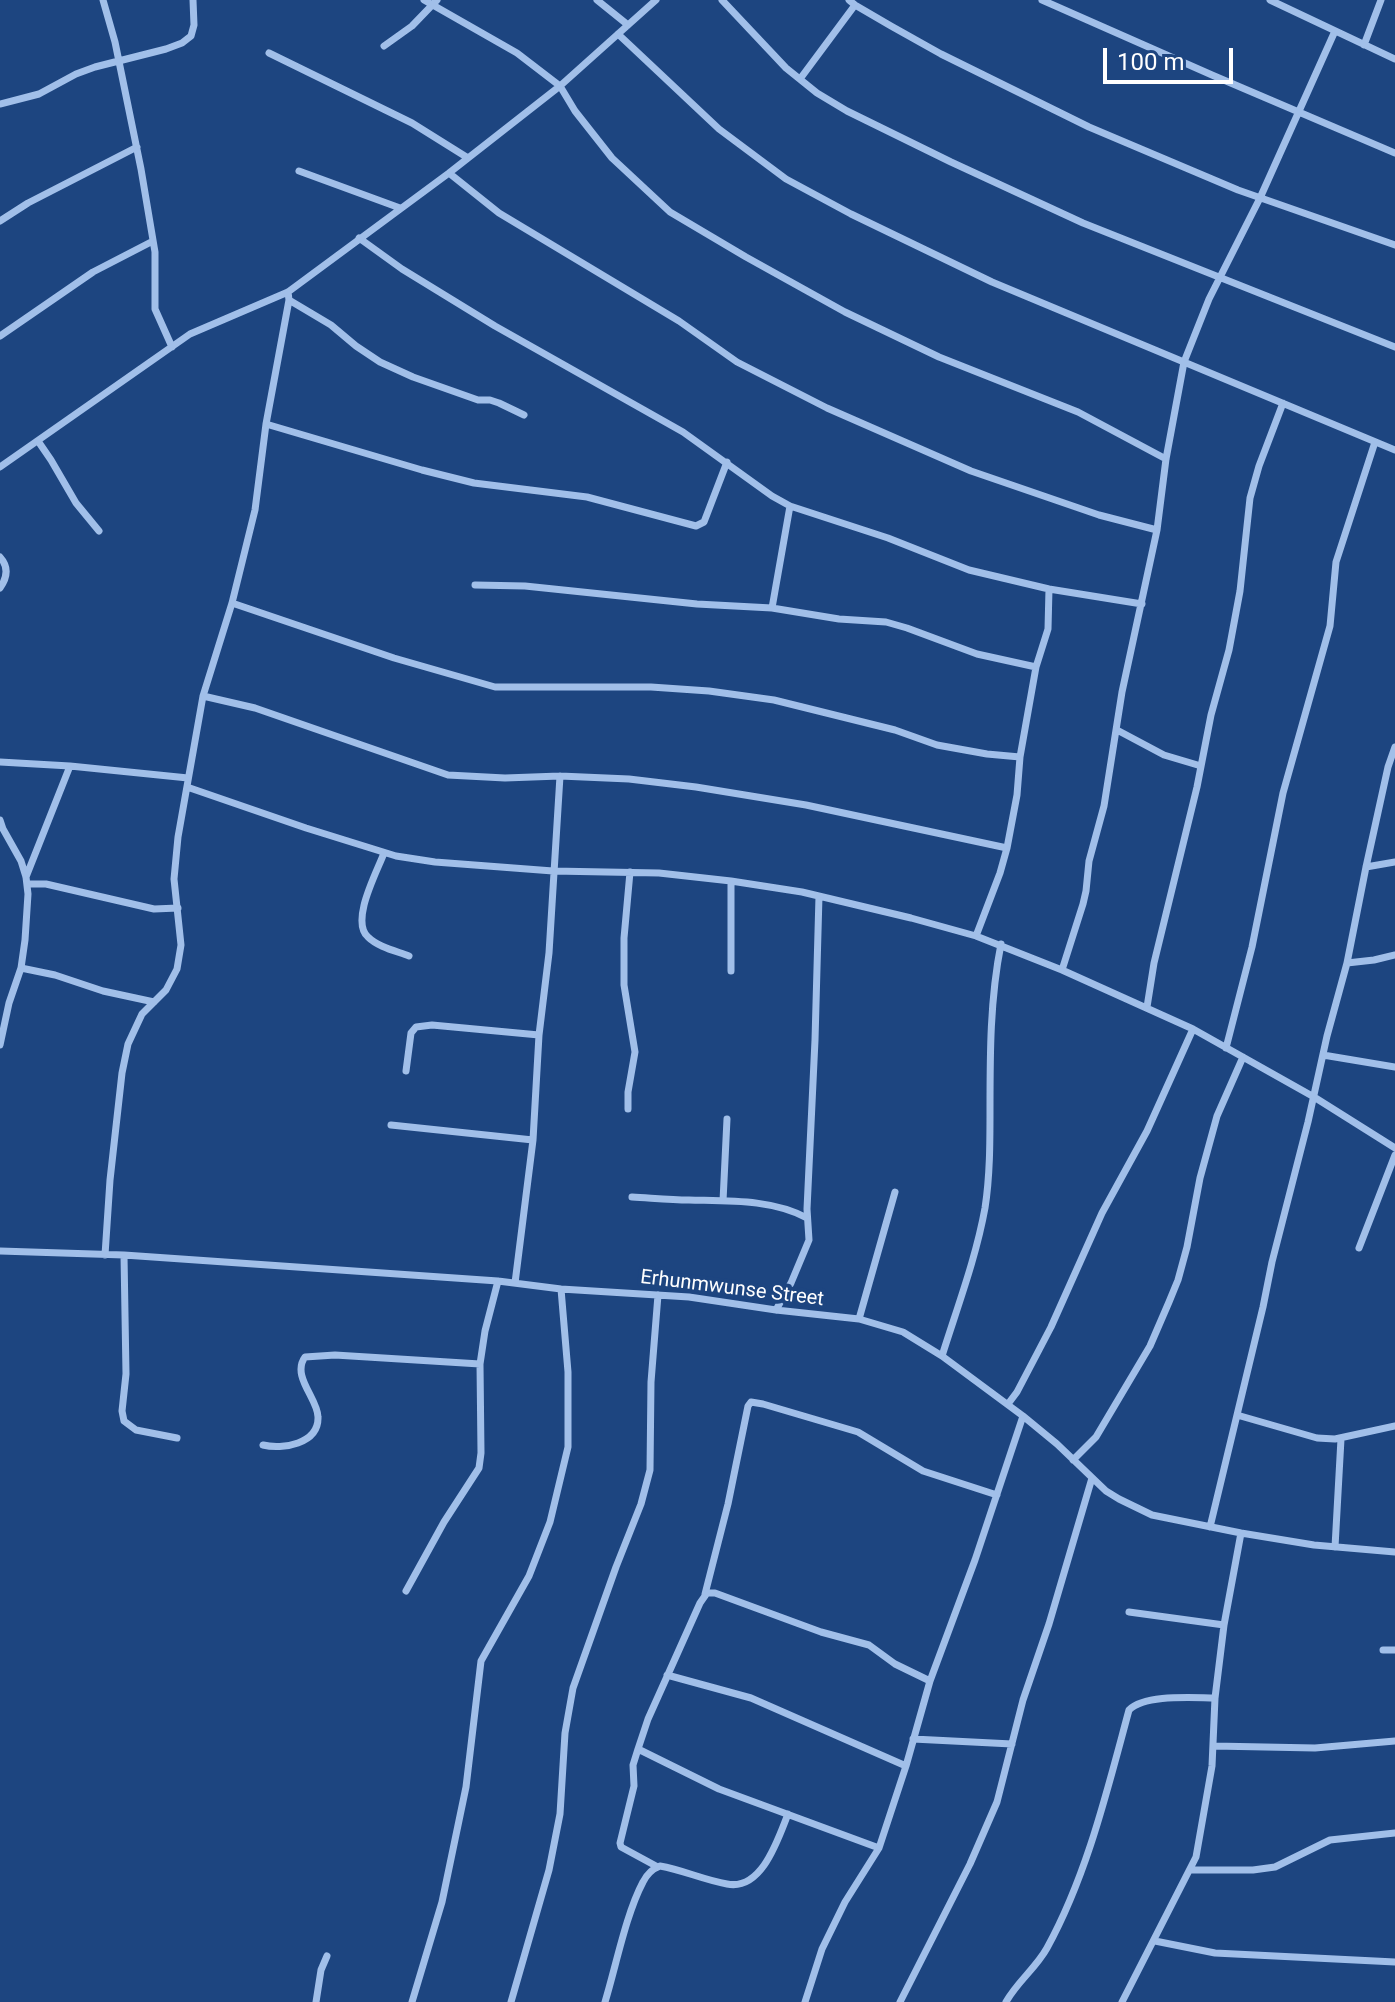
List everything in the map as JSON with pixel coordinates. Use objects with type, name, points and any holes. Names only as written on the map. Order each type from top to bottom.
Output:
[{"type":"street","points":[[103,0],[137,147],[155,252],[155,309],[172,347]]},
{"type":"street","points":[[0,104],[39,94],[95,67],[182,43],[191,36],[195,16],[193,0]]},
{"type":"street","points":[[424,0],[435,3],[517,53],[560,86],[575,111],[612,158],[670,212],[845,312],[939,357],[1078,412],[1166,459]]},
{"type":"street","points":[[597,0],[628,25]]},
{"type":"street","points":[[0,467],[190,334],[288,296],[359,238],[449,173],[560,86],[656,0]]},
{"type":"street","points":[[722,0],[786,68],[817,93],[847,111],[1083,223],[1395,347]]},
{"type":"street","points":[[1042,0],[1395,153]]},
{"type":"street","points":[[1270,0],[1395,59]]},
{"type":"street","points":[[1364,45],[1381,0]]},
{"type":"street","points":[[384,46],[412,26],[435,3]]},
{"type":"street","points":[[800,79],[852,3],[941,54],[1089,127],[1260,198],[1395,245]]},
{"type":"street","points":[[1062,970],[1086,891],[1089,861],[1104,806],[1122,692],[1157,530],[1184,362],[1219,278],[1260,198],[1335,31]]},
{"type":"street","points":[[618,34],[719,129],[786,179],[851,214],[992,282],[1395,450]]},
{"type":"street","points":[[269,53],[412,123],[468,158]]},
{"type":"street","points":[[0,221],[28,203],[137,147]]},
{"type":"street","points":[[299,171],[400,208]]},
{"type":"street","points":[[449,173],[499,213],[679,321],[737,362],[827,408],[971,471],[1099,515],[1157,530]]},
{"type":"street","points":[[359,238],[402,269],[495,326],[683,432],[790,506],[888,538],[969,570],[1049,589],[1142,604]]},
{"type":"street","points":[[0,336],[93,272],[153,241]]},
{"type":"street","points":[[288,296],[380,362],[413,377],[478,400],[499,403],[524,415]]},
{"type":"street","points":[[105,1255],[122,1073],[128,1044],[142,1014],[166,990],[177,969],[181,945],[174,879],[178,837],[203,696],[232,603],[255,510],[288,296]]},
{"type":"street","points":[[1147,1007],[1154,963],[1229,650],[1240,591],[1250,498],[1283,403]]},
{"type":"street","points":[[266,424],[474,483],[587,497],[696,526],[704,522],[727,462]]},
{"type":"street","points":[[38,441],[76,503],[99,531]]},
{"type":"street","points":[[1226,1048],[1252,947],[1283,793],[1330,626],[1336,562],[1375,442]]},
{"type":"street","points":[[772,608],[790,506]]},
{"type":"street","points":[[0,557],[7,571],[0,588]]},
{"type":"street","points":[[475,585],[525,586],[697,604],[772,608],[839,619],[886,622],[977,654],[1036,667]]},
{"type":"street","points":[[976,936],[1007,848],[1036,667],[1048,629],[1049,589]]},
{"type":"street","points":[[232,603],[394,658],[495,687],[651,687],[709,691],[774,700],[895,730],[937,745],[1020,757]]},
{"type":"street","points":[[203,696],[255,708],[448,775],[629,779],[696,787],[806,805],[1007,848]]},
{"type":"street","points":[[1117,730],[1164,755],[1201,766]]},
{"type":"street","points":[[1210,1527],[1347,963],[1395,747]]},
{"type":"street","points":[[0,762],[70,766],[188,783],[384,853],[435,862],[553,871],[659,873],[731,881],[819,896],[976,936],[1062,970],[1193,1029],[1314,1097],[1395,1148]]},
{"type":"street","points":[[27,880],[70,766]]},
{"type":"street","points":[[515,1283],[533,1140],[560,776]]},
{"type":"street","points":[[0,820],[21,861],[28,894],[21,968],[0,1045]]},
{"type":"street","points":[[384,853],[364,903],[361,924],[364,935],[373,942],[409,956]]},
{"type":"street","points":[[1366,867],[1395,862]]},
{"type":"street","points":[[628,1109],[635,1052],[624,985],[624,938],[630,872]]},
{"type":"street","points":[[27,880],[154,909],[178,908]]},
{"type":"street","points":[[731,881],[731,971]]},
{"type":"street","points":[[776,1310],[809,1240],[807,1218],[819,896]]},
{"type":"street","points":[[942,1356],[985,1208],[990,1149],[991,1013],[1001,944]]},
{"type":"street","points":[[1347,963],[1395,955]]},
{"type":"street","points":[[21,968],[154,1002]]},
{"type":"street","points":[[406,1071],[411,1033],[416,1027],[444,1026],[539,1035]]},
{"type":"street","points":[[1008,1404],[1051,1327],[1102,1213],[1147,1131],[1193,1029]]},
{"type":"street","points":[[1323,1055],[1395,1067]]},
{"type":"street","points":[[1073,1460],[1096,1437],[1150,1346],[1178,1280],[1217,1116],[1243,1057]]},
{"type":"street","points":[[723,1201],[727,1119]]},
{"type":"street","points":[[391,1125],[533,1140]]},
{"type":"street","points":[[1359,1248],[1395,1155]]},
{"type":"street","points":[[859,1319],[895,1192]]},
{"type":"street","points":[[632,1197],[764,1205],[807,1218]]},
{"type":"street","name":"Erhunmwunse Street","points":[[0,1251],[124,1255],[498,1281],[561,1289],[689,1297],[859,1319],[903,1332],[942,1356],[1023,1416],[1106,1491],[1152,1515],[1241,1533],[1395,1552]]},
{"type":"street","points":[[124,1255],[124,1421],[136,1430],[177,1438]]},
{"type":"street","points":[[406,1591],[444,1522],[479,1468],[480,1364],[498,1281]]},
{"type":"street","points":[[412,2002],[442,1902],[466,1787],[481,1661],[529,1576],[550,1522],[568,1447],[568,1372],[561,1289]]},
{"type":"street","points":[[511,2002],[549,1870],[560,1814],[565,1733],[573,1688],[641,1504],[650,1470],[651,1382],[658,1295]]},
{"type":"street","points":[[263,1445],[279,1447],[300,1443],[309,1437],[318,1421],[318,1412],[309,1396],[300,1367],[305,1357],[335,1355],[480,1364]]},
{"type":"street","points":[[788,1814],[769,1859],[742,1884],[729,1885],[656,1866],[621,1847],[620,1843],[634,1786],[633,1765],[648,1719],[705,1594],[748,1406],[751,1402],[763,1404],[858,1432],[923,1471],[997,1495]]},
{"type":"street","points":[[1237,1415],[1317,1438],[1341,1439],[1395,1426]]},
{"type":"street","points":[[805,2002],[833,1925],[879,1848],[930,1681],[1023,1416]]},
{"type":"street","points":[[1335,1547],[1341,1439]]},
{"type":"street","points":[[900,2002],[970,1864],[997,1802],[1023,1700],[1092,1478]]},
{"type":"street","points":[[1122,2002],[1196,1857],[1214,1746],[1215,1698],[1224,1625],[1241,1533]]},
{"type":"street","points":[[705,1594],[715,1593],[821,1632],[869,1645],[895,1664],[930,1681]]},
{"type":"street","points":[[1129,1612],[1224,1625]]},
{"type":"street","points":[[1383,1650],[1395,1650]]},
{"type":"street","points":[[667,1675],[751,1698],[906,1766]]},
{"type":"street","points":[[1006,2002],[1046,1950],[1072,1897],[1090,1850],[1129,1710],[1146,1701],[1215,1698]]},
{"type":"street","points":[[913,1739],[1012,1744]]},
{"type":"street","points":[[1214,1746],[1315,1748],[1395,1741]]},
{"type":"street","points":[[638,1749],[719,1789],[879,1848]]},
{"type":"street","points":[[1190,1870],[1275,1867],[1330,1840],[1395,1833]]},
{"type":"street","points":[[605,2002],[642,1884],[656,1866]]},
{"type":"street","points":[[1155,1941],[1215,1953],[1395,1962]]},
{"type":"street","points":[[316,2002],[321,1970],[327,1956]]}]
